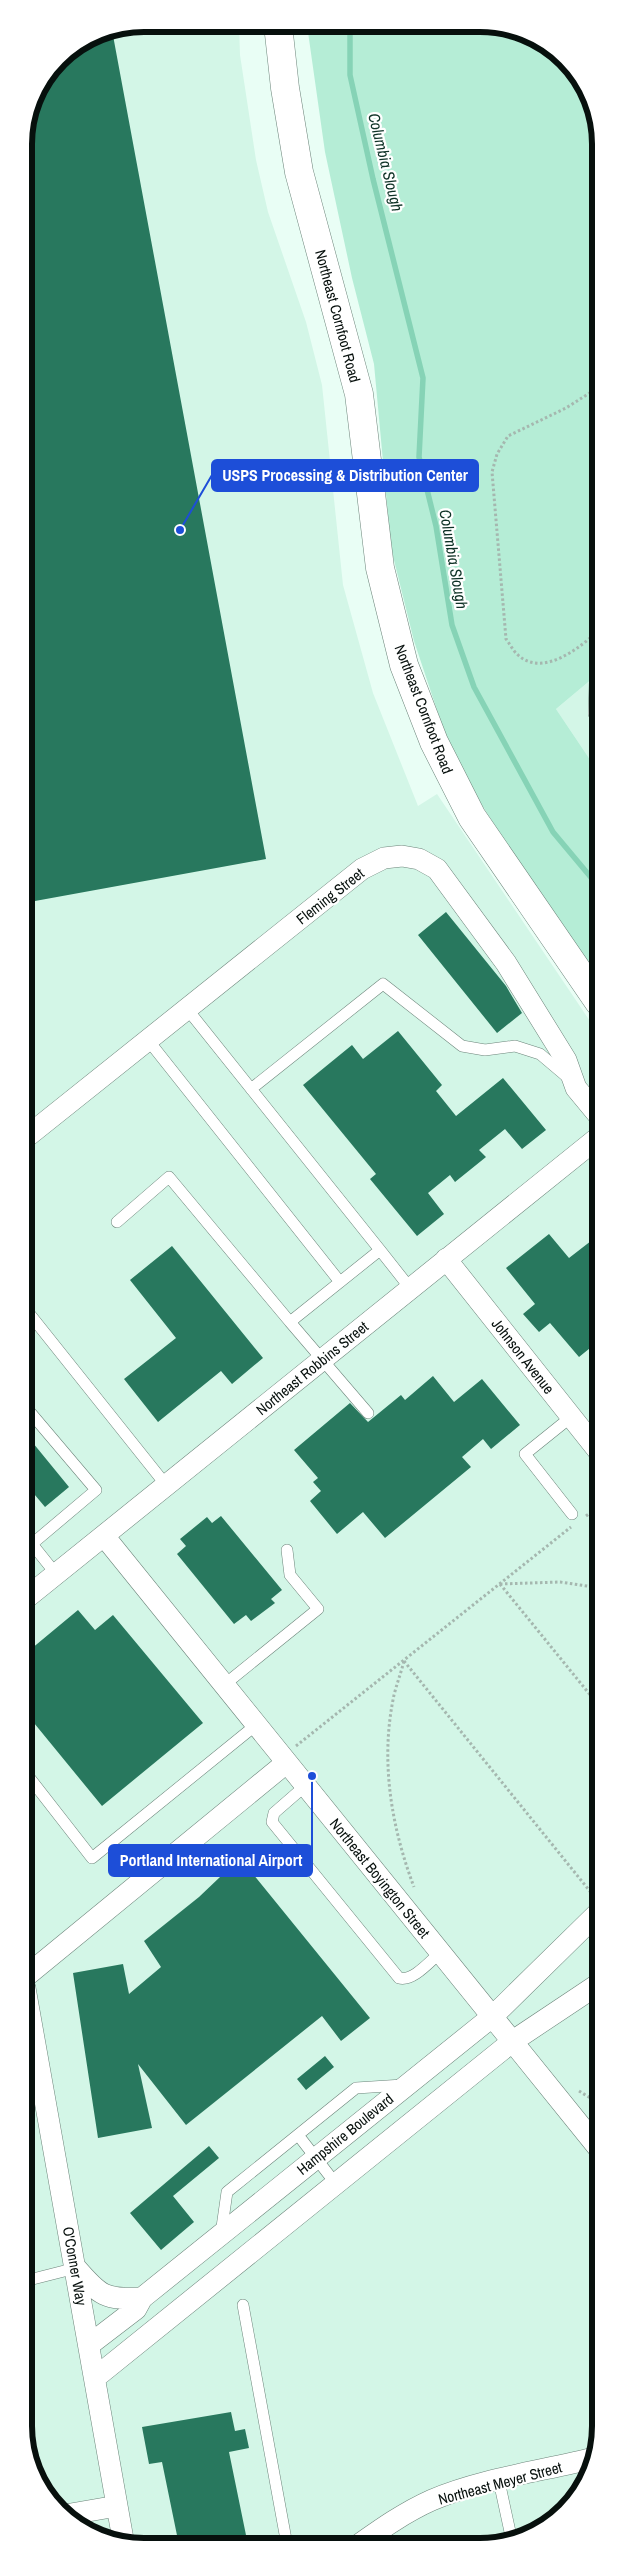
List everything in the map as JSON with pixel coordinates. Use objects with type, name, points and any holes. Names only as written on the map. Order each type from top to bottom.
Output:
[{"type":"street","name":"Northeast Cornfoot Road","points":[[279,32],[285,88],[299,172],[359,394],[380,568],[404,665],[437,748],[472,817],[592,990]]},
{"type":"street","name":"Fleming Street","points":[[33,1132],[188,1010],[362,869],[384,858],[402,856],[419,859],[437,869],[453,887],[506,963],[566,1060],[576,1088],[592,1106]]},
{"type":"street","name":"Northeast Robbins Street","points":[[32,1592],[592,1143]]},
{"type":"street","name":"Johnson Avenue","points":[[446,1259],[591,1443]]},
{"type":"street","name":"Northeast Boyington Street","points":[[104,1536],[591,2139]]},
{"type":"street","points":[[32,1971],[284,1760]]},
{"type":"street","name":"Hampshire Boulevard","points":[[89,2345],[136,2308],[142,2298],[493,2016],[591,1910]]},
{"type":"street","points":[[96,2378],[513,2041],[591,1989]]},
{"type":"street","name":"O'Conner Way","points":[[32,2027],[96,2378],[122,2536]]},
{"type":"street","points":[[76,2268],[91,2286],[110,2297],[118,2299],[142,2298]]},
{"type":"street","name":"Northeast Meyer Street","points":[[369,2538],[398,2518],[432,2500],[465,2489],[587,2460]]},
{"type":"street","points":[[74,2513],[117,2506]]},
{"type":"lane","points":[[251,1089],[383,984],[462,1046],[485,1050],[515,1046],[540,1054],[558,1067],[576,1088]]},
{"type":"lane","points":[[188,1010],[410,1288]]},
{"type":"lane","points":[[148,1040],[340,1282]]},
{"type":"lane","points":[[117,1222],[169,1177],[321,1361],[368,1413]]},
{"type":"lane","points":[[290,1322],[380,1250]]},
{"type":"lane","points":[[32,1318],[166,1485]]},
{"type":"lane","points":[[32,1415],[96,1490],[32,1536]]},
{"type":"lane","points":[[571,1417],[525,1454],[574,1518]]},
{"type":"lane","points":[[32,1544],[56,1574]]},
{"type":"lane","points":[[224,1685],[318,1609],[290,1575],[287,1550]]},
{"type":"lane","points":[[32,1781],[92,1858],[256,1725]]},
{"type":"lane","points":[[305,1786],[274,1813],[272,1822],[399,1978],[404,1980],[411,1977],[441,1952]]},
{"type":"lane","points":[[221,2234],[227,2192],[356,2088],[406,2085]]},
{"type":"lane","points":[[298,2135],[336,2184]]},
{"type":"lane","points":[[32,2278],[76,2268]]},
{"type":"lane","points":[[244,2305],[286,2538]]},
{"type":"lane","points":[[499,2481],[511,2535]]},
{"type":"path","points":[[592,392],[566,408],[508,436],[497,454],[492,472],[506,639],[518,656],[533,662],[555,662],[592,637]]},
{"type":"path","points":[[584,1517],[591,1511]]},
{"type":"path","points":[[284,1760],[500,1584],[574,1518]]},
{"type":"path","points":[[500,1584],[551,1582],[591,1587]]},
{"type":"path","points":[[500,1584],[591,1696]]},
{"type":"path","points":[[404,1661],[591,1897]]},
{"type":"path","points":[[404,1661],[393,1704],[388,1758],[394,1827],[400,1851],[417,1896],[415,1901],[406,1909]]},
{"type":"shaded area","points":[[239,32],[240,55],[256,160],[268,212],[306,322],[322,385],[343,585],[373,693],[418,806],[437,794],[592,1024],[591,2434],[588,2456],[577,2483],[553,2511],[542,2520],[516,2533],[494,2538],[137,2538],[115,2535],[88,2524],[71,2511],[51,2489],[36,2456],[32,2427],[33,130],[36,115],[51,82],[71,60],[88,47],[108,38],[130,33]]},
{"type":"shaded area","points":[[308,32],[480,32],[516,38],[536,47],[564,71],[577,88],[588,115],[592,144],[592,679],[556,709],[592,762],[592,967],[524,871],[464,777],[447,740],[414,641],[391,548],[374,364],[352,278],[325,152]]},
{"type":"shaded area","points":[[592,679],[592,762],[556,709]]},
{"type":"building","points":[[113,37],[266,859],[33,901],[33,130],[36,115],[44,95],[60,71],[88,47]]},
{"type":"building","points":[[446,912],[506,986],[522,1013],[497,1033],[418,935]]},
{"type":"building","points":[[398,1031],[442,1085],[436,1091],[456,1116],[503,1078],[546,1130],[522,1149],[505,1129],[479,1150],[486,1157],[455,1182],[450,1175],[428,1193],[444,1214],[417,1236],[370,1179],[376,1174],[303,1085],[352,1045],[363,1059]]},
{"type":"building","points":[[549,1234],[569,1258],[592,1241],[591,1347],[579,1357],[550,1323],[539,1332],[523,1314],[535,1304],[506,1268]]},
{"type":"building","points":[[172,1246],[263,1358],[232,1384],[221,1371],[158,1422],[124,1379],[176,1338],[130,1280]]},
{"type":"building","points":[[433,1376],[454,1402],[482,1379],[520,1425],[491,1449],[483,1439],[462,1457],[471,1467],[385,1538],[363,1512],[337,1534],[310,1501],[321,1491],[313,1482],[318,1478],[294,1450],[350,1403],[368,1422],[401,1395],[405,1400]]},
{"type":"building","points":[[32,1442],[69,1487],[45,1507],[32,1492]]},
{"type":"building","points":[[221,1516],[282,1590],[271,1599],[275,1603],[251,1621],[246,1615],[234,1624],[177,1554],[186,1546],[180,1539],[207,1517],[212,1523]]},
{"type":"building","points":[[78,1610],[95,1630],[113,1615],[203,1723],[102,1806],[32,1721],[32,1648]]},
{"type":"building","points":[[240,1858],[370,2018],[341,2041],[322,2016],[186,2125],[138,2064],[152,2128],[98,2138],[73,1973],[123,1964],[129,1994],[161,1967],[144,1941],[199,1897]]},
{"type":"building","points":[[325,2056],[334,2067],[306,2090],[297,2079]]},
{"type":"building","points":[[209,2146],[219,2158],[173,2196],[194,2222],[161,2250],[130,2213]]},
{"type":"building","points":[[231,2412],[235,2431],[245,2429],[249,2448],[229,2452],[247,2538],[178,2538],[162,2462],[149,2464],[142,2427]]},
{"type":"waterway","name":"Columbia Slough","points":[[350,32],[350,75],[373,179],[423,378],[419,457],[436,526],[452,625],[474,687],[553,832],[592,878]]},
{"type":"place","name":"USPS Processing & Distribution Center","points":[[180,530]]},
{"type":"place","name":"Portland International Airport","points":[[312,1776]]}]
